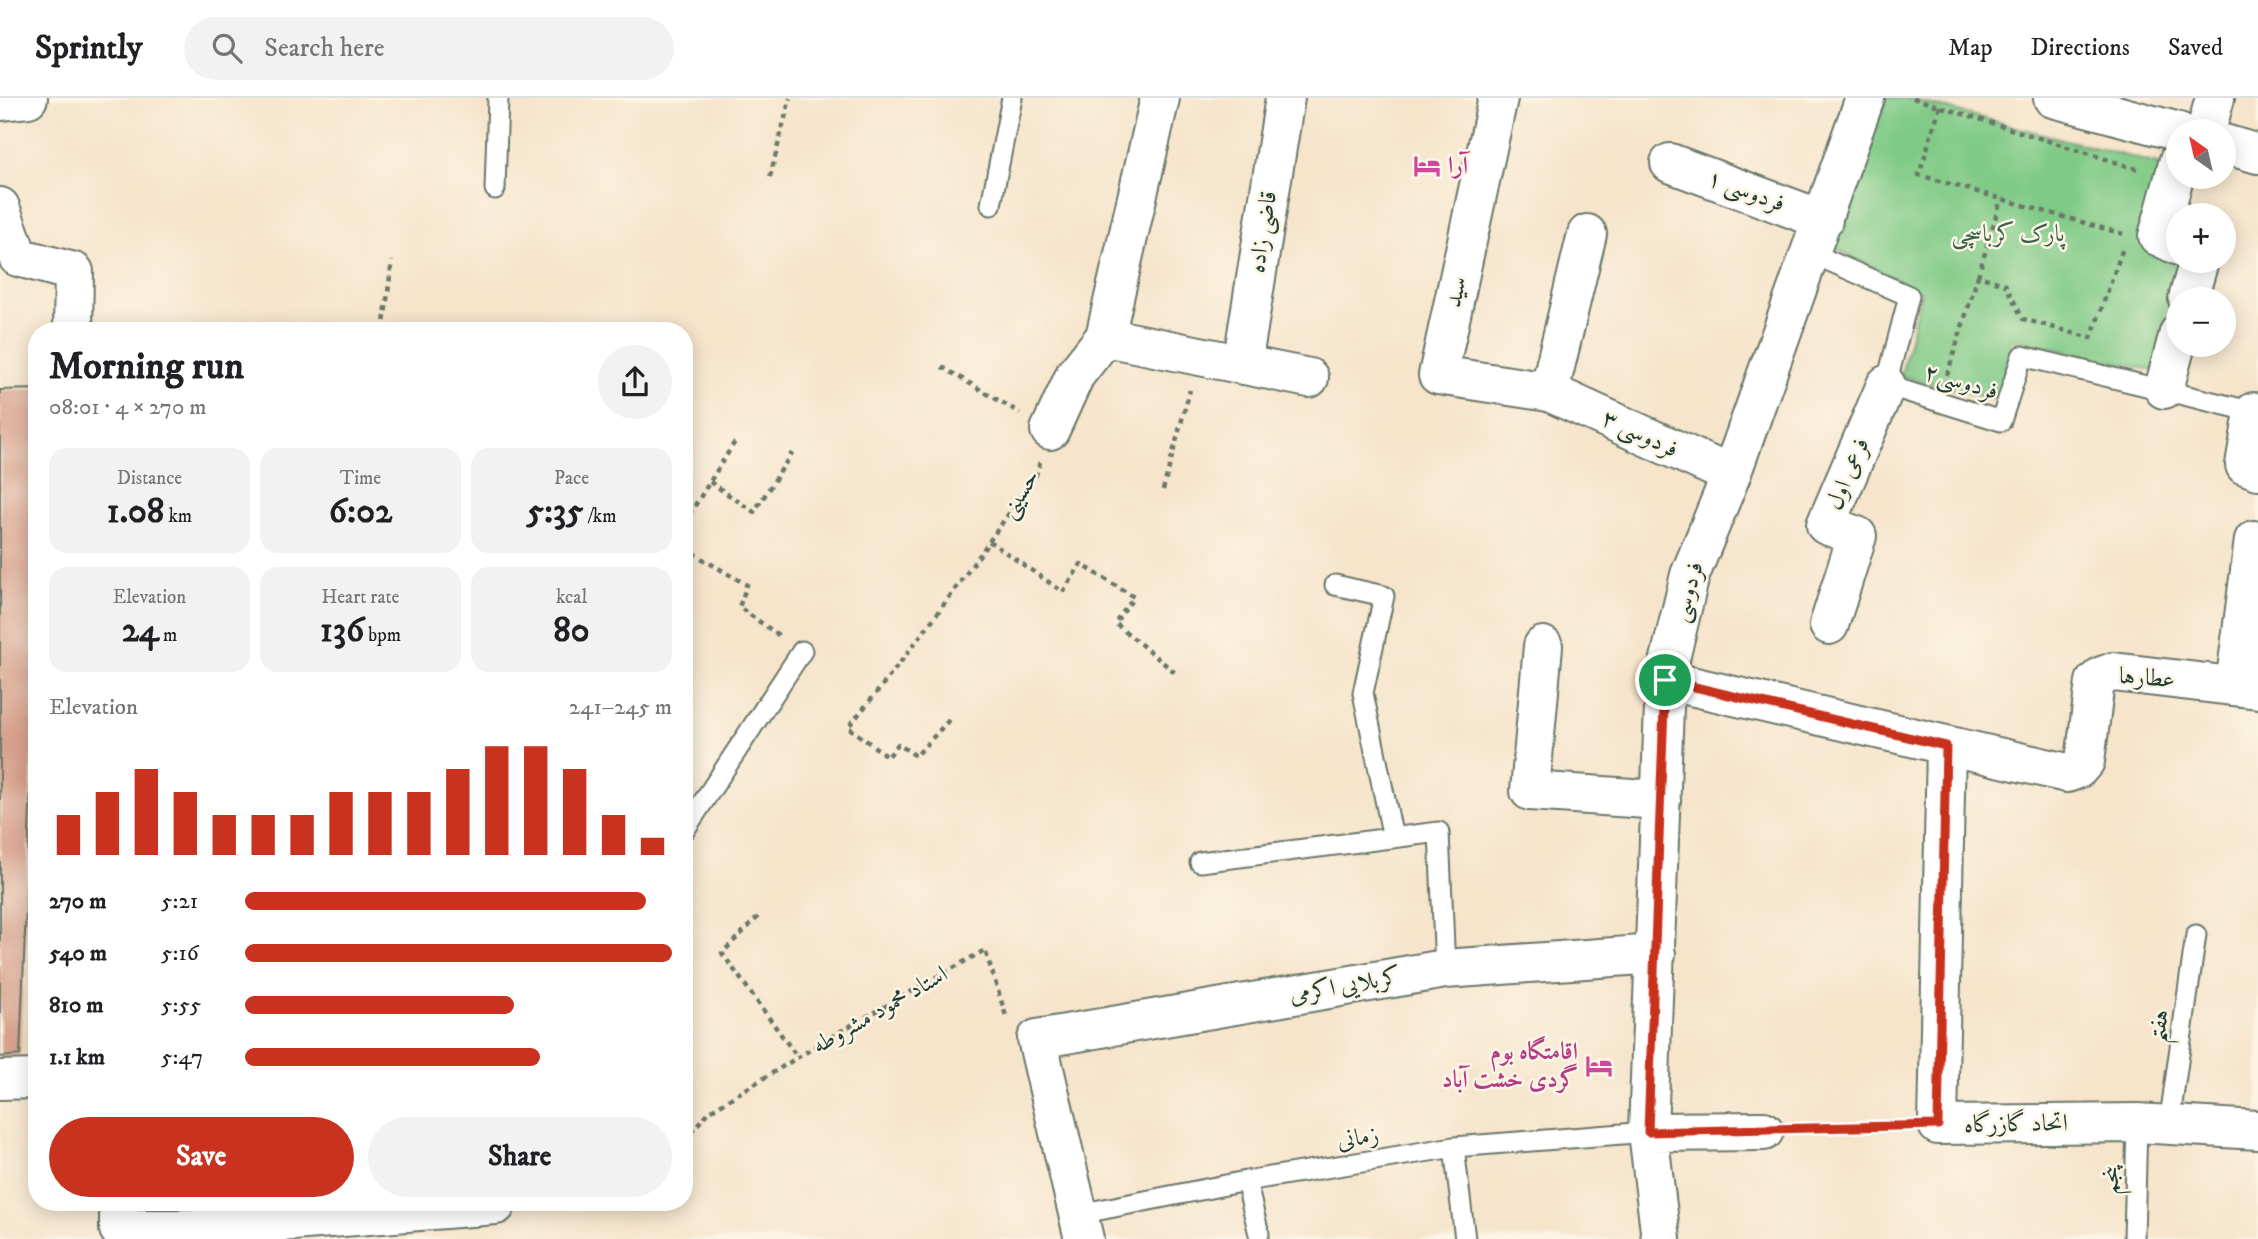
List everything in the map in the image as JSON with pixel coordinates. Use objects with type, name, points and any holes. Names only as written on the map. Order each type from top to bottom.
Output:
[{"type":"street","points":[[0,101],[28,98]]},
{"type":"street","points":[[1050,430],[1075,374],[1105,337],[1160,98]]},
{"type":"street","name":"قاضی زاده","points":[[1242,365],[1284,98]]},
{"type":"street","name":"سید","points":[[1498,98],[1438,375],[1549,392]]},
{"type":"street","name":"فردوسی","points":[[1661,1239],[1648,1132],[1665,680],[1690,575],[1731,475],[1865,98]]},
{"type":"street","points":[[2053,98],[2166,128]]},
{"type":"street","points":[[2210,119],[2216,98]]},
{"type":"street","points":[[2236,148],[2258,154]]},
{"type":"street","name":"فردوسی ۱","points":[[1670,163],[1817,237]]},
{"type":"street","points":[[0,207],[18,257],[74,272],[74,322]]},
{"type":"street","points":[[2166,207],[2158,236],[2166,240]]},
{"type":"street","points":[[1549,392],[1587,234]]},
{"type":"street","points":[[1105,337],[1309,378]]},
{"type":"street","points":[[2164,388],[2172,357]]},
{"type":"street","name":"فرعی اول","points":[[1829,625],[1857,536],[1826,526],[1886,385]]},
{"type":"street","name":"فردوسی ۳","points":[[1549,392],[1731,475]]},
{"type":"street","points":[[2254,412],[2245,465],[2258,470]]},
{"type":"street","points":[[2247,688],[2255,540]]},
{"type":"street","points":[[1543,646],[1530,791],[1661,800]]},
{"type":"street","name":"عطارها","points":[[1665,680],[2067,773],[2078,769],[2085,761],[2095,682],[2102,676],[2113,672],[2247,688]]},
{"type":"street","points":[[1938,1125],[1946,746]]},
{"type":"street","name":"کربلایی اکرمی","points":[[1037,1039],[1445,969],[1656,954]]},
{"type":"street","points":[[1037,1039],[1082,1227]]},
{"type":"street","points":[[0,1080],[28,1079]]},
{"type":"street","name":"اتحاد گازرگاه","points":[[1938,1125],[2153,1124],[2258,1130]]},
{"type":"street","points":[[1648,1132],[1764,1130]]},
{"type":"street","points":[[120,1211],[119,1229],[193,1234],[383,1226],[460,1211]]},
{"type":"lane","points":[[495,189],[498,98]]},
{"type":"lane","points":[[991,205],[1012,98]]},
{"type":"lane","name":"فردوسی۲","points":[[1817,237],[1909,296],[1886,385],[2001,421],[2022,356],[2164,388],[2254,412]]},
{"type":"lane","points":[[1335,584],[1384,596],[1363,693],[1393,838]]},
{"type":"lane","points":[[693,817],[802,652]]},
{"type":"lane","points":[[1200,862],[1439,832],[1445,969]]},
{"type":"lane","name":"هفتم","points":[[2153,1124],[2196,935]]},
{"type":"lane","name":"پنجم","points":[[2134,1239],[2153,1124]]},
{"type":"lane","name":"زمانی","points":[[1082,1227],[1247,1181],[1454,1147],[1648,1132]]},
{"type":"lane","points":[[1454,1147],[1465,1239]]},
{"type":"lane","points":[[1247,1181],[1259,1234]]},
{"type":"path","points":[[770,177],[790,98]]},
{"type":"path","points":[[1940,107],[1919,175],[2127,235],[2091,338],[2023,319],[2005,284],[1979,276]]},
{"type":"path","points":[[1939,403],[2001,199]]},
{"type":"path","points":[[384,322],[392,261]]},
{"type":"path","points":[[1163,490],[1199,355]]},
{"type":"path","points":[[942,367],[1050,430]]},
{"type":"path","name":"حسینی","points":[[949,720],[915,756],[898,744],[888,757],[848,727],[872,699],[1036,475],[1050,430]]},
{"type":"path","points":[[693,509],[736,440]]},
{"type":"path","points":[[710,482],[754,512],[792,453]]},
{"type":"path","points":[[989,541],[1063,592],[1081,564],[1134,597],[1115,623],[1178,675]]},
{"type":"path","points":[[693,553],[747,585],[739,607],[802,652]]},
{"type":"path","points":[[758,917],[722,953],[798,1058]]},
{"type":"path","name":"استاد محمود مشروطه","points":[[693,1129],[710,1111],[985,950],[1013,1036],[1037,1039]]},
{"type":"path","name":"اتحاد گازرگاه","points":[[1764,1130],[1938,1125]]},
{"type":"green space","name":"پارک کرباسچی","points":[[1878,98],[1905,98],[2161,165],[2166,189],[2168,189],[2173,203],[2166,203],[2166,273],[2187,273],[2182,287],[2166,287],[2166,337],[2155,371],[2012,339],[1999,401],[1901,376],[1921,292],[1823,242]]},
{"type":"building","points":[[28,389],[28,858],[20,1055],[0,1057],[0,390]]},
{"type":"place","name":"آرا","points":[[1427,166]]},
{"type":"place","name":"اقامتگاه بوم گردی خشت آباد","points":[[1599,1066]]},
{"type":"route","points":[[1665,680],[1946,746],[1938,1125],[1648,1132],[1665,680]]}]
